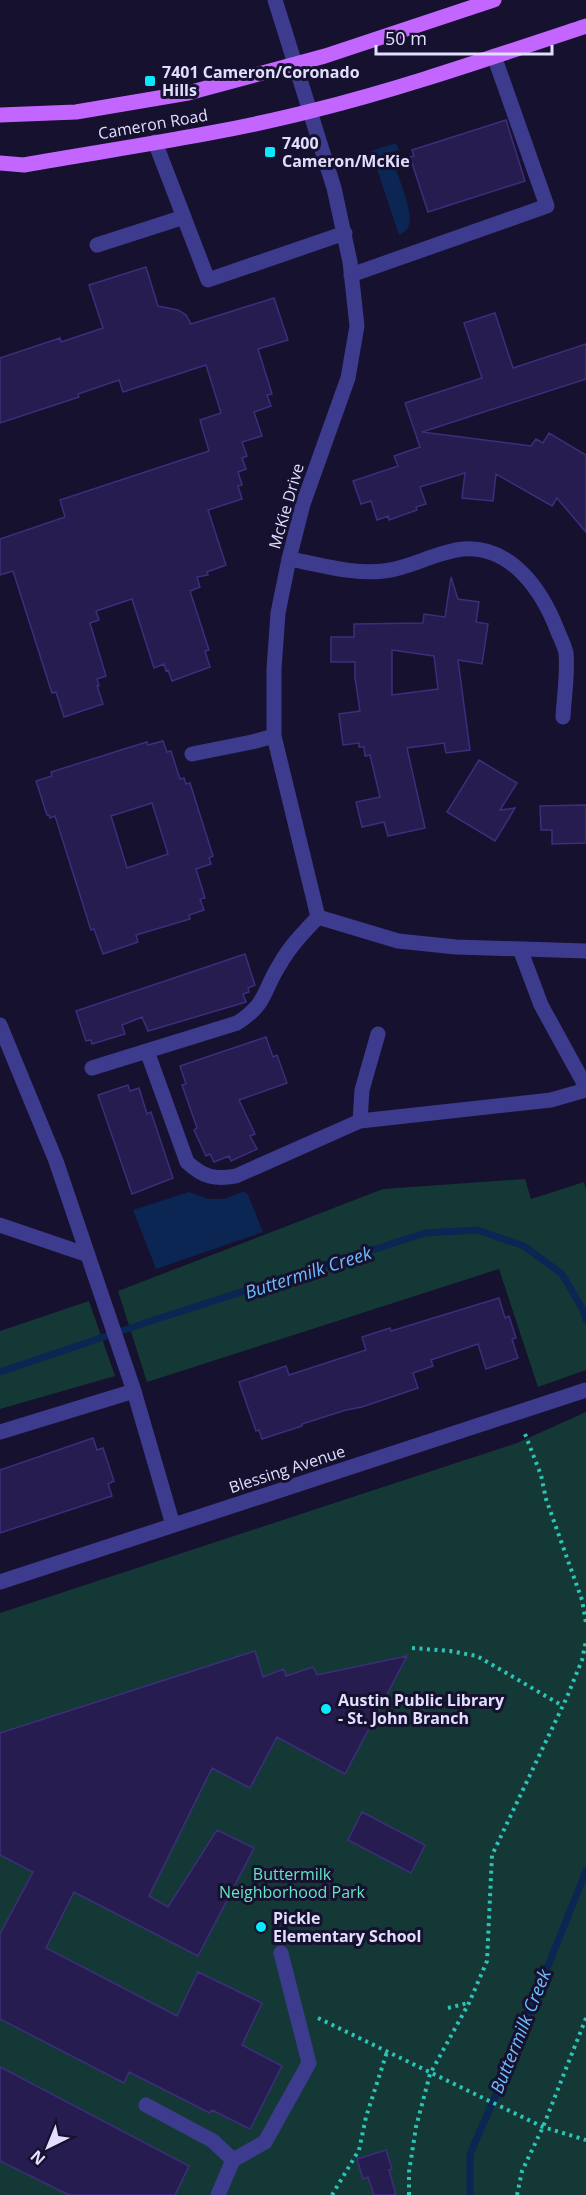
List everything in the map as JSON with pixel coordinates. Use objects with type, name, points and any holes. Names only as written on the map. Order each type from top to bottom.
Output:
[{"type":"main road","name":"Cameron Road","points":[[0,115],[76,112],[188,93],[294,64],[494,0]]},
{"type":"main road","name":"Cameron Road","points":[[0,164],[24,165],[256,124],[308,112],[366,97],[586,26]]},
{"type":"street","name":"McKie Drive","points":[[275,0],[308,112],[334,188],[345,234],[357,326],[348,378],[303,504],[289,559],[278,613],[274,669],[274,735],[318,916]]},
{"type":"street","points":[[351,275],[547,206],[494,56]]},
{"type":"street","points":[[155,142],[208,280],[345,234]]},
{"type":"street","points":[[97,245],[184,217]]},
{"type":"street","points":[[289,559],[366,572],[398,569],[462,549],[482,550],[499,555],[524,575],[539,592],[551,612],[566,652],[563,717]]},
{"type":"street","points":[[192,754],[252,742],[274,735]]},
{"type":"street","points":[[92,1068],[237,1023],[255,1011],[268,991],[283,959],[318,916],[398,941],[456,947],[586,951]]},
{"type":"street","points":[[147,1051],[187,1162],[197,1172],[207,1177],[223,1179],[237,1176],[360,1121],[551,1100],[586,1089],[541,1005],[520,949]]},
{"type":"street","points":[[0,1025],[56,1161],[132,1384],[173,1525]]},
{"type":"street","points":[[360,1121],[362,1090],[378,1034]]},
{"type":"street","points":[[0,1225],[88,1255]]},
{"type":"street","points":[[0,1432],[132,1384]]},
{"type":"street","name":"Blessing Avenue","points":[[0,1582],[586,1390]]},
{"type":"street","points":[[218,2195],[233,2160],[265,2142],[309,2063],[281,1953]]},
{"type":"street","points":[[146,2105],[213,2141],[233,2160]]},
{"type":"path","points":[[525,1434],[541,1475],[546,1499],[582,1600],[586,1623]]},
{"type":"path","points":[[409,2195],[409,2172],[416,2127],[430,2074],[469,2003],[488,1961],[492,1855],[563,1706],[582,1660],[586,1641]]},
{"type":"path","points":[[412,1648],[477,1656],[563,1706]]},
{"type":"path","points":[[448,2008],[469,2003]]},
{"type":"path","points":[[295,2007],[543,2127],[586,2140]]},
{"type":"path","points":[[517,2195],[522,2171],[543,2127],[586,2018]]},
{"type":"path","points":[[332,2195],[359,2150],[366,2116],[387,2052]]},
{"type":"green space","points":[[525,1179],[531,1199],[584,1182],[586,1189],[586,1370],[538,1387],[499,1269],[147,1382],[118,1291],[383,1189]]},
{"type":"green space","points":[[89,1301],[115,1376],[0,1409],[0,1331]]},
{"type":"green space","name":"Buttermilk Neighborhood Park","points":[[586,1412],[586,2195],[0,2195],[0,1613],[517,1443]]},
{"type":"water","points":[[396,143],[399,150],[390,153],[407,200],[410,219],[408,228],[399,235],[371,151]]},
{"type":"water","points":[[244,1191],[248,1195],[263,1232],[156,1269],[133,1210],[189,1192],[208,1199],[224,1199]]},
{"type":"building","points":[[506,120],[525,181],[428,212],[410,157],[414,156],[412,150]]},
{"type":"building","points":[[146,267],[158,306],[178,310],[186,315],[191,324],[274,298],[288,340],[258,349],[272,394],[267,395],[271,406],[254,412],[262,436],[242,442],[247,456],[242,458],[246,469],[238,472],[242,485],[238,486],[242,499],[208,510],[226,565],[207,572],[208,575],[197,577],[200,587],[190,591],[209,650],[205,651],[210,667],[172,681],[164,664],[154,668],[132,599],[96,611],[99,620],[90,623],[106,676],[97,679],[103,704],[64,717],[56,692],[52,693],[13,571],[0,575],[0,539],[65,517],[60,500],[209,451],[200,420],[221,413],[206,365],[123,392],[119,380],[78,394],[79,397],[0,423],[0,358],[60,338],[61,342],[103,328],[89,285]]},
{"type":"building","points":[[495,313],[513,368],[586,344],[586,379],[422,432],[531,446],[536,439],[543,443],[549,433],[586,455],[586,532],[557,498],[552,506],[496,474],[493,501],[462,498],[465,473],[420,487],[426,504],[416,507],[417,510],[389,520],[388,516],[377,520],[371,501],[361,504],[353,481],[398,466],[394,456],[420,447],[405,403],[482,378],[464,323]]},
{"type":"building","points":[[451,577],[458,599],[479,602],[476,622],[488,624],[482,664],[458,660],[470,750],[446,753],[444,743],[407,748],[425,828],[388,836],[384,822],[362,827],[356,802],[380,797],[370,755],[365,756],[364,747],[359,747],[359,743],[343,745],[339,714],[360,711],[355,662],[331,662],[331,637],[354,637],[354,624],[423,623],[424,614],[445,617]],"holes":[[[392,650],[434,656],[438,689],[392,695]]]},
{"type":"building","points":[[163,741],[167,752],[171,751],[180,779],[184,778],[186,784],[190,783],[213,856],[209,858],[211,864],[196,869],[205,898],[200,899],[204,910],[189,915],[190,919],[136,935],[138,942],[103,954],[94,929],[91,930],[55,816],[50,818],[47,815],[36,781],[52,776],[51,772],[147,742],[148,745]],"holes":[[[152,803],[168,854],[127,868],[111,816]]]},
{"type":"building","points":[[479,760],[517,783],[500,810],[515,808],[495,841],[447,812]]},
{"type":"building","points":[[586,805],[586,843],[552,844],[552,830],[541,830],[540,806]]},
{"type":"building","points":[[245,954],[255,985],[248,988],[249,992],[243,994],[246,1002],[148,1031],[142,1017],[122,1025],[125,1034],[92,1044],[91,1040],[86,1041],[76,1011]]},
{"type":"building","points":[[266,1037],[273,1057],[277,1055],[287,1083],[239,1100],[255,1134],[250,1136],[257,1149],[231,1161],[229,1156],[214,1162],[210,1154],[206,1156],[194,1130],[197,1128],[182,1085],[186,1084],[180,1066]]},
{"type":"building","points":[[128,1085],[130,1091],[139,1088],[147,1114],[151,1112],[173,1178],[132,1194],[98,1095]]},
{"type":"building","points":[[499,1298],[505,1318],[509,1316],[516,1338],[512,1339],[518,1358],[486,1369],[478,1344],[431,1360],[433,1366],[413,1373],[418,1388],[302,1424],[302,1426],[262,1439],[259,1430],[256,1431],[239,1382],[286,1366],[289,1375],[366,1350],[362,1337],[390,1328],[391,1331]]},
{"type":"building","points":[[93,1438],[97,1450],[103,1448],[114,1481],[108,1484],[112,1496],[0,1533],[0,1470]]},
{"type":"building","points":[[255,1651],[263,1677],[284,1669],[286,1676],[313,1667],[317,1675],[407,1656],[345,1774],[277,1737],[250,1788],[212,1768],[149,1896],[168,1907],[217,1830],[254,1848],[198,1956],[74,1892],[46,1948],[177,2016],[198,1972],[262,2003],[242,2045],[282,2066],[250,2129],[212,2110],[210,2113],[129,2072],[124,2083],[0,2019],[0,1934],[33,1872],[0,1855],[0,1733]]},
{"type":"building","points":[[362,1812],[425,1845],[411,1873],[348,1840]]},
{"type":"building","points":[[0,2067],[189,2166],[175,2195],[69,2195],[0,2161]]},
{"type":"building","points":[[386,2150],[396,2195],[374,2195],[368,2177],[363,2179],[357,2159]]},
{"type":"waterway","name":"Buttermilk Creek","points":[[0,1372],[425,1233],[477,1230],[524,1246],[562,1274],[582,1308],[586,1320]]},
{"type":"waterway","name":"Buttermilk Creek","points":[[470,2195],[470,2154],[502,2081],[586,1871]]},
{"type":"place","name":"7401 Cameron/Coronado Hills","points":[[150,81]]},
{"type":"place","name":"7400 Cameron/McKie","points":[[270,152]]},
{"type":"place","name":"Austin Public Library - St. John Branch","points":[[326,1709]]},
{"type":"place","name":"Pickle Elementary School","points":[[261,1927]]}]
